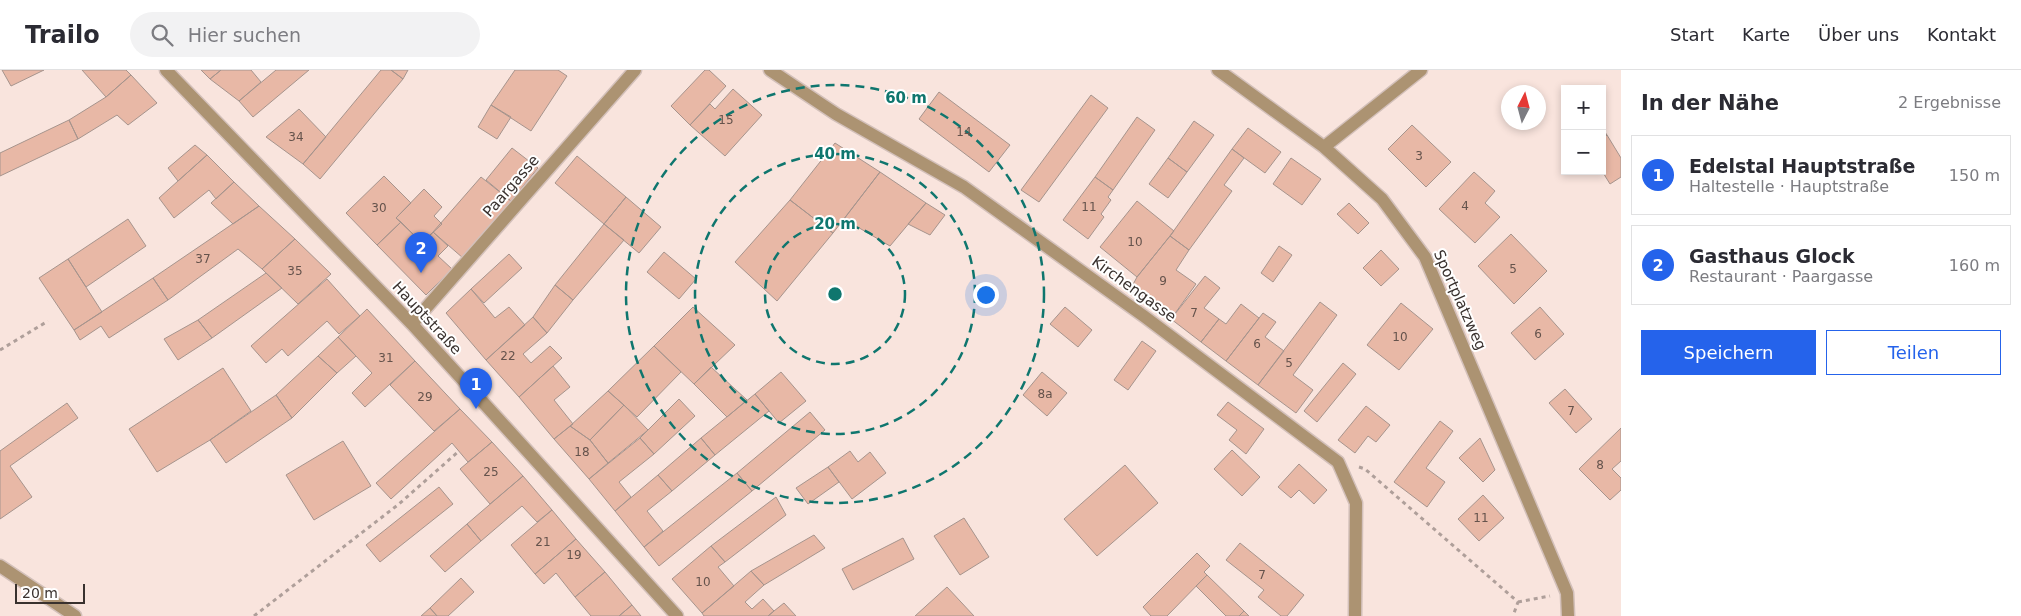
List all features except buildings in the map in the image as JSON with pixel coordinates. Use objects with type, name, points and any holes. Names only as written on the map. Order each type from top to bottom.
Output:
[{"type":"street","name":"Hauptstraße","points":[[166,70],[412,324],[677,616]]},
{"type":"street","name":"Paargasse","points":[[412,324],[635,70]]},
{"type":"street","name":"Kirchengasse","points":[[770,70],[836,114],[964,187],[1145,316],[1338,462],[1356,503],[1355,616]]},
{"type":"street","name":"Sportplatzweg","points":[[1218,70],[1324,147],[1382,199],[1425,257],[1567,593],[1568,616]]},
{"type":"street","points":[[1324,147],[1422,70]]},
{"type":"street","points":[[0,566],[75,616]]},
{"type":"path","points":[[0,350],[48,321]]},
{"type":"path","points":[[254,616],[399,504],[459,451]]},
{"type":"path","points":[[1338,462],[1365,469],[1518,602]]},
{"type":"path","points":[[1518,602],[1567,593]]},
{"type":"path","points":[[1513,616],[1518,602]]},
{"type":"place","name":"Gasthaus Glock","points":[[421,273]]},
{"type":"place","name":"Edelstal Hauptstraße","points":[[476,409]]}]
